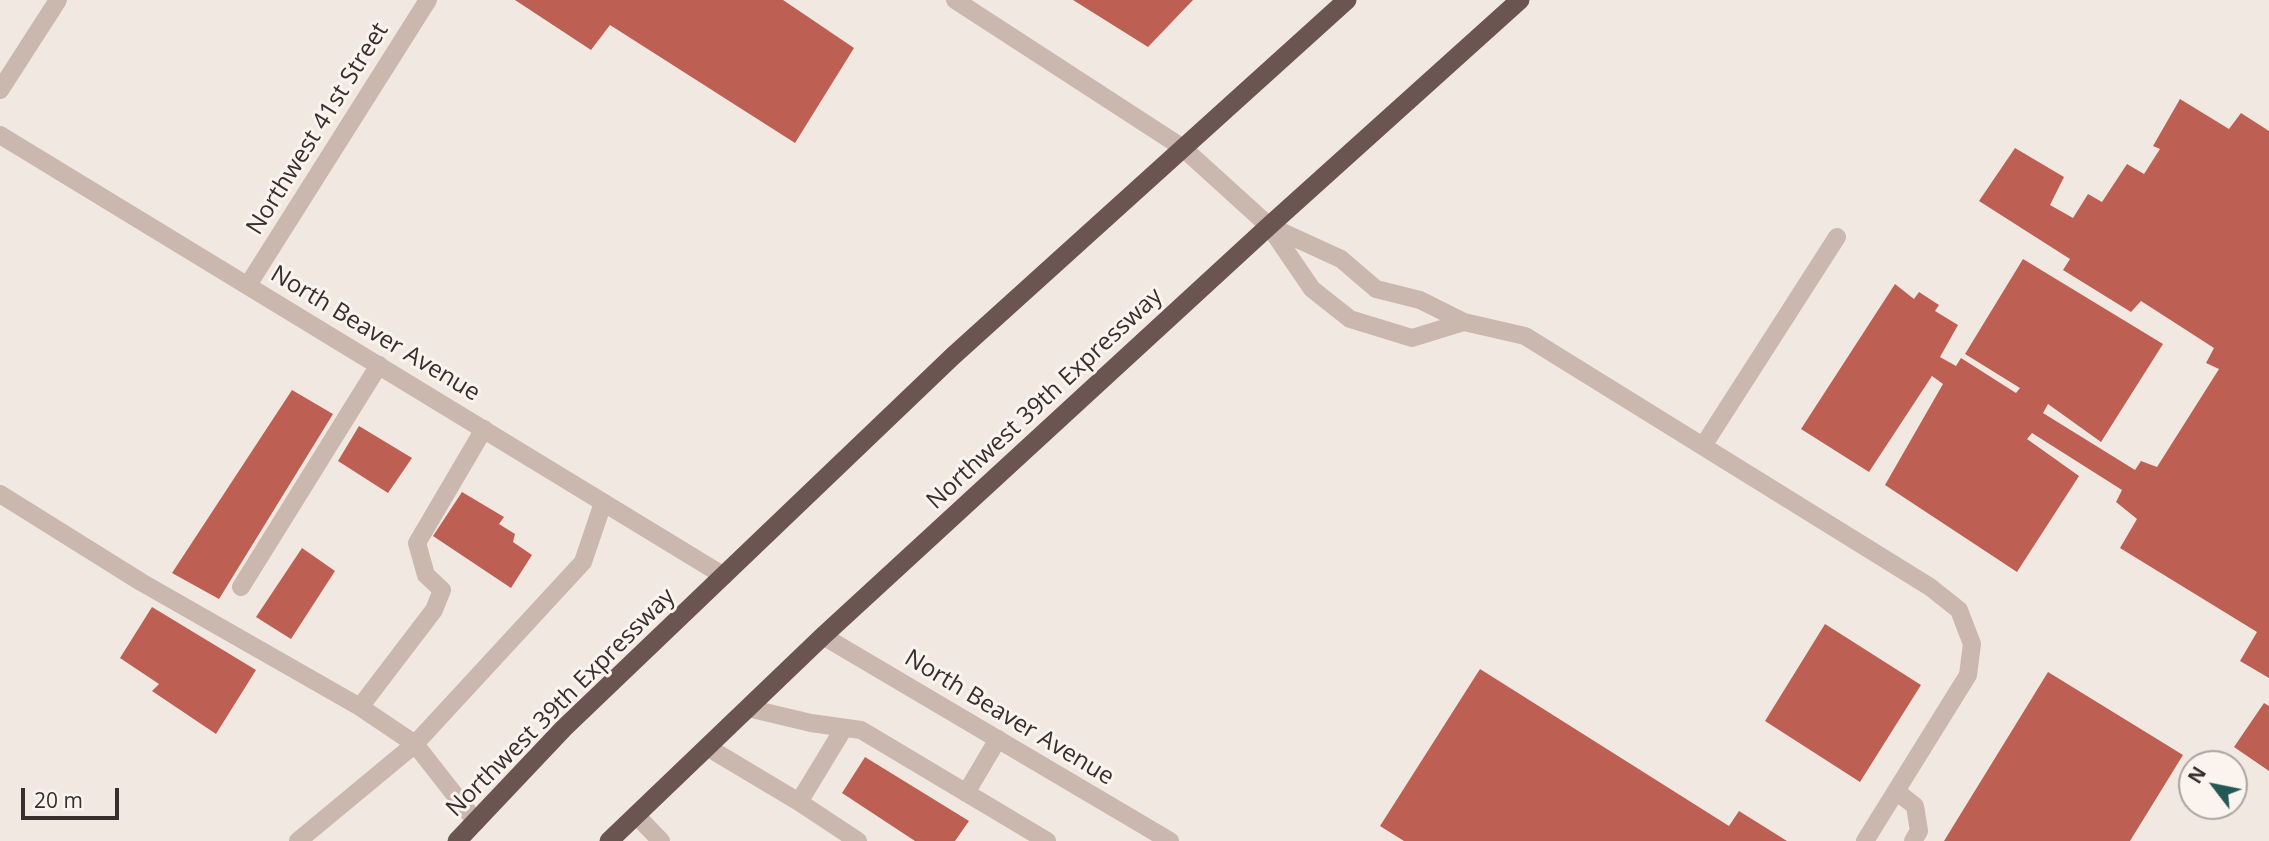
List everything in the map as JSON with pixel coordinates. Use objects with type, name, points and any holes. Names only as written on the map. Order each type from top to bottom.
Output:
[{"type":"highway","name":"Northwest 39th Expressway","points":[[457,841],[564,728],[953,356],[1347,0]]},
{"type":"highway","name":"Northwest 39th Expressway","points":[[609,841],[823,636],[1269,226],[1520,0]]},
{"type":"street","points":[[0,90],[58,0]]},
{"type":"street","name":"Northwest 41st Street","points":[[248,285],[428,0]]},
{"type":"street","points":[[955,0],[1183,148],[1269,226],[1312,289],[1350,319],[1412,338],[1464,322]]},
{"type":"street","name":"North Beaver Avenue","points":[[0,135],[724,576]]},
{"type":"street","points":[[1269,226],[1341,259],[1376,289],[1420,300],[1464,322],[1525,336],[1930,587],[1959,610],[1972,644],[1968,675],[1865,841]]},
{"type":"street","points":[[1703,446],[1837,237]]},
{"type":"street","points":[[241,587],[379,365]]},
{"type":"street","points":[[360,707],[434,610],[442,590],[426,575],[418,543],[484,429]]},
{"type":"street","points":[[0,494],[153,589],[360,707],[415,744],[476,822]]},
{"type":"street","points":[[298,841],[415,744],[583,562],[603,503]]},
{"type":"street","name":"North Beaver Avenue","points":[[823,636],[998,739],[1149,836],[1170,841]]},
{"type":"street","points":[[748,708],[811,723],[861,730],[1046,841]]},
{"type":"street","points":[[799,802],[844,727]]},
{"type":"street","points":[[966,793],[998,739]]},
{"type":"street","points":[[707,747],[858,841]]},
{"type":"street","points":[[1896,791],[1915,806],[1919,831],[1913,841]]},
{"type":"street","points":[[636,815],[661,841]]},
{"type":"building","points":[[515,0],[783,0],[854,48],[795,143],[610,25],[591,50]]},
{"type":"building","points":[[1073,0],[1193,0],[1148,47]]},
{"type":"building","points":[[2180,99],[2229,129],[2241,113],[2269,131],[2269,678],[2240,661],[2257,632],[2120,548],[2137,519],[2116,502],[2122,490],[2032,433],[2027,439],[2079,476],[2017,572],[1885,485],[1943,384],[1932,376],[1869,472],[1801,429],[1895,284],[1914,299],[1919,292],[1939,305],[1935,311],[1958,325],[1940,357],[1956,366],[1961,358],[2016,393],[2020,388],[1965,354],[2023,259],[2163,344],[2101,442],[2048,404],[2043,413],[2135,470],[2141,461],[2157,467],[2219,369],[2206,363],[2214,348],[2141,301],[2131,312],[2063,270],[2070,259],[1979,201],[2015,148],[2064,177],[2050,205],[2073,218],[2088,194],[2102,202],[2127,164],[2144,174],[2160,149],[2153,146]]},
{"type":"building","points":[[292,390],[333,414],[219,599],[172,573]]},
{"type":"building","points":[[359,426],[412,458],[388,493],[338,461]]},
{"type":"building","points":[[462,492],[504,517],[499,524],[515,534],[513,542],[532,555],[511,588],[433,536]]},
{"type":"building","points":[[302,548],[335,571],[291,639],[256,617]]},
{"type":"building","points":[[152,607],[256,670],[216,734],[152,691],[159,684],[120,658]]},
{"type":"building","points":[[1825,624],[1921,685],[1860,782],[1765,721]]},
{"type":"building","points":[[1480,669],[1729,826],[1739,811],[1787,841],[1404,841],[1380,826]]},
{"type":"building","points":[[2048,672],[2178,752],[2178,763],[2130,841],[1944,841]]},
{"type":"building","points":[[2264,703],[2269,706],[2269,771],[2248,757],[2248,750],[2234,747]]},
{"type":"building","points":[[865,757],[969,821],[955,841],[915,841],[842,793]]}]
